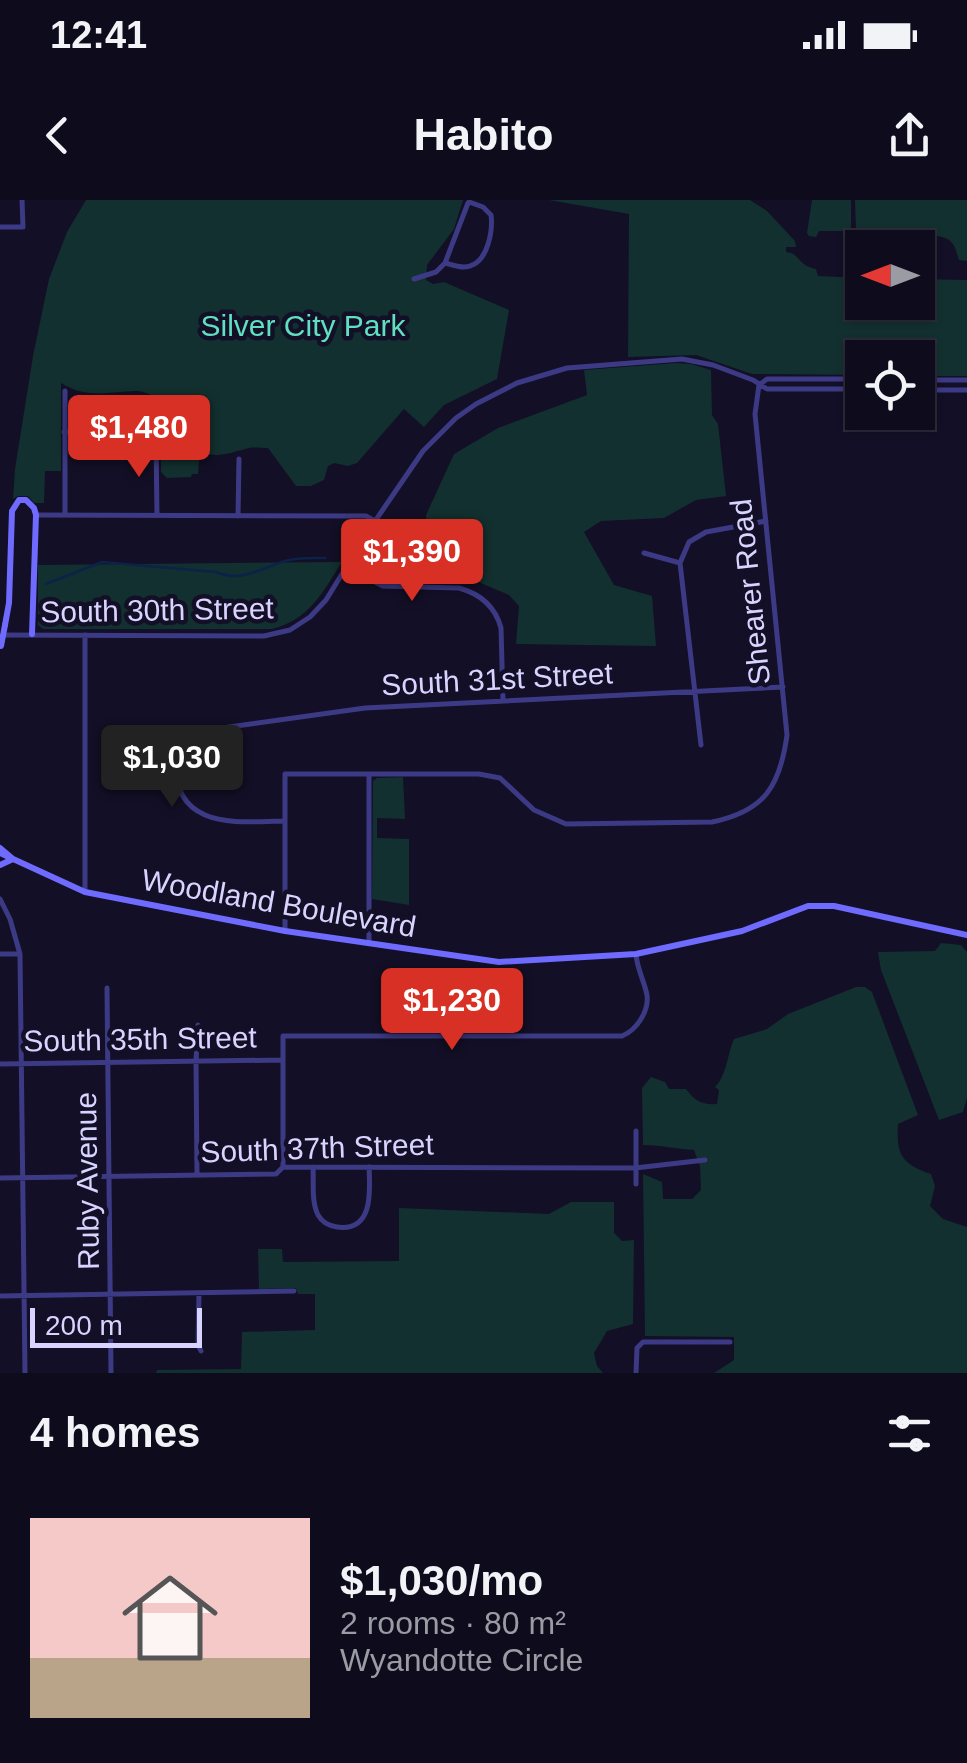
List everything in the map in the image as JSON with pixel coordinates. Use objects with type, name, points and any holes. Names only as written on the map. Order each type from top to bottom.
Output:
[{"type":"street","points":[[0,227],[22,227],[22,200]]},
{"type":"street","points":[[414,279],[436,272],[445,262],[469,201],[483,207],[492,215],[492,225],[478,262],[458,267],[445,262]]},
{"type":"street","name":"South 30th Street","points":[[0,635],[278,634],[299,626],[326,600],[407,471],[440,432],[498,392],[529,378],[567,368],[682,358],[713,364],[759,385]]},
{"type":"street","points":[[845,380],[767,379],[759,385],[767,389],[845,389]]},
{"type":"street","points":[[935,380],[967,380]]},
{"type":"street","name":"Shearer Road","points":[[369,774],[467,773],[500,778],[534,810],[566,824],[712,822],[733,818],[769,792],[783,766],[787,735],[755,414],[759,385]]},
{"type":"street","points":[[935,390],[967,390]]},
{"type":"street","points":[[65,391],[65,514]]},
{"type":"street","points":[[64,432],[148,431],[156,440],[157,515]]},
{"type":"street","points":[[238,516],[239,458]]},
{"type":"street","points":[[1,649],[9,603],[12,512],[20,500],[26,500],[36,515],[32,634]]},
{"type":"street","points":[[36,515],[366,516],[375,521]]},
{"type":"street","points":[[701,746],[680,562],[689,542],[706,532],[766,521]]},
{"type":"street","points":[[644,553],[680,562]]},
{"type":"street","points":[[346,567],[383,586],[446,587],[469,591],[485,601],[498,618],[502,640],[503,702]]},
{"type":"street","points":[[85,635],[85,892]]},
{"type":"street","name":"South 31st Street","points":[[285,821],[224,820],[196,810],[185,798],[178,773],[180,760],[192,742],[215,729],[364,708],[783,687]]},
{"type":"street","points":[[285,931],[286,774],[369,774],[370,943]]},
{"type":"street","name":"Woodland Boulevard","points":[[0,850],[85,892],[285,931],[511,962],[636,954],[742,931],[808,906],[826,905],[967,935]]},
{"type":"street","points":[[0,866],[14,860]]},
{"type":"street","points":[[0,899],[20,954],[24,1372]]},
{"type":"street","points":[[0,954],[20,954]]},
{"type":"street","name":"South 35th Street","points":[[0,1064],[282,1060],[283,1036],[622,1036],[639,1023],[647,1002],[636,954]]},
{"type":"street","name":"Ruby Avenue","points":[[106,988],[111,1373]]},
{"type":"street","points":[[197,1175],[198,1025]]},
{"type":"street","points":[[282,1060],[283,1167]]},
{"type":"street","points":[[636,1130],[636,1184]]},
{"type":"street","name":"South 37th Street","points":[[0,1178],[276,1174],[283,1167],[314,1166],[635,1168],[706,1160]]},
{"type":"street","points":[[314,1166],[319,1218],[340,1228],[355,1225],[368,1211],[369,1167]]},
{"type":"street","points":[[0,1296],[294,1291]]},
{"type":"street","points":[[199,1293],[201,1351]]},
{"type":"street","points":[[636,1373],[636,1354],[639,1346],[647,1342],[730,1342]]},
{"type":"green space","name":"Silver City Park","points":[[86,200],[463,200],[454,229],[427,265],[426,280],[433,284],[444,282],[509,310],[497,379],[444,405],[424,427],[404,409],[357,463],[328,466],[324,480],[311,486],[296,486],[268,448],[205,454],[199,460],[198,474],[167,478],[161,472],[161,399],[139,391],[89,393],[61,383],[61,471],[45,471],[44,503],[34,503],[28,496],[13,499],[33,356],[49,279],[67,232]]},
{"type":"green space","points":[[549,200],[750,200],[767,211],[795,241],[796,247],[786,247],[786,252],[816,269],[818,276],[845,277],[845,320],[935,320],[935,279],[967,280],[967,376],[935,376],[935,340],[845,340],[845,375],[752,374],[696,355],[628,357],[629,214]]},
{"type":"green space","points":[[812,200],[851,200],[851,230],[819,231],[816,237],[807,233]]},
{"type":"green space","points":[[855,200],[967,200],[967,261],[959,260],[952,244],[937,236],[935,230],[856,230]]},
{"type":"green space","points":[[676,363],[711,370],[712,415],[718,424],[726,496],[696,500],[664,518],[601,521],[584,532],[614,585],[652,596],[656,646],[516,644],[519,606],[509,595],[455,572],[427,571],[426,515],[454,454],[498,428],[587,395],[584,370]]},
{"type":"green space","points":[[342,562],[305,612],[272,629],[43,629],[38,625],[38,565]]},
{"type":"green space","points":[[403,777],[405,819],[377,818],[377,838],[409,839],[409,905],[372,899],[373,781]]},
{"type":"green space","points":[[941,943],[961,945],[967,952],[967,1098],[963,1112],[939,1120],[881,970],[878,952],[935,951]]},
{"type":"green space","points":[[856,987],[872,992],[918,1115],[898,1124],[900,1151],[907,1162],[931,1174],[935,1186],[930,1206],[943,1219],[967,1227],[967,1373],[714,1373],[734,1360],[734,1337],[645,1336],[643,1174],[662,1182],[663,1199],[692,1199],[701,1190],[700,1166],[694,1150],[643,1145],[642,1088],[651,1077],[665,1082],[669,1089],[686,1089],[699,1101],[717,1104],[719,1090],[715,1087],[734,1039],[767,1029],[788,1014]]},
{"type":"green space","points":[[571,1202],[614,1202],[614,1233],[622,1241],[634,1240],[633,1324],[607,1331],[594,1353],[603,1373],[156,1373],[241,1369],[242,1332],[315,1330],[315,1294],[298,1294],[296,1288],[259,1289],[258,1249],[282,1249],[283,1262],[399,1261],[399,1208],[549,1214]]},
{"type":"waterway","points":[[46,584],[102,562],[234,576],[290,560],[325,558]]}]
